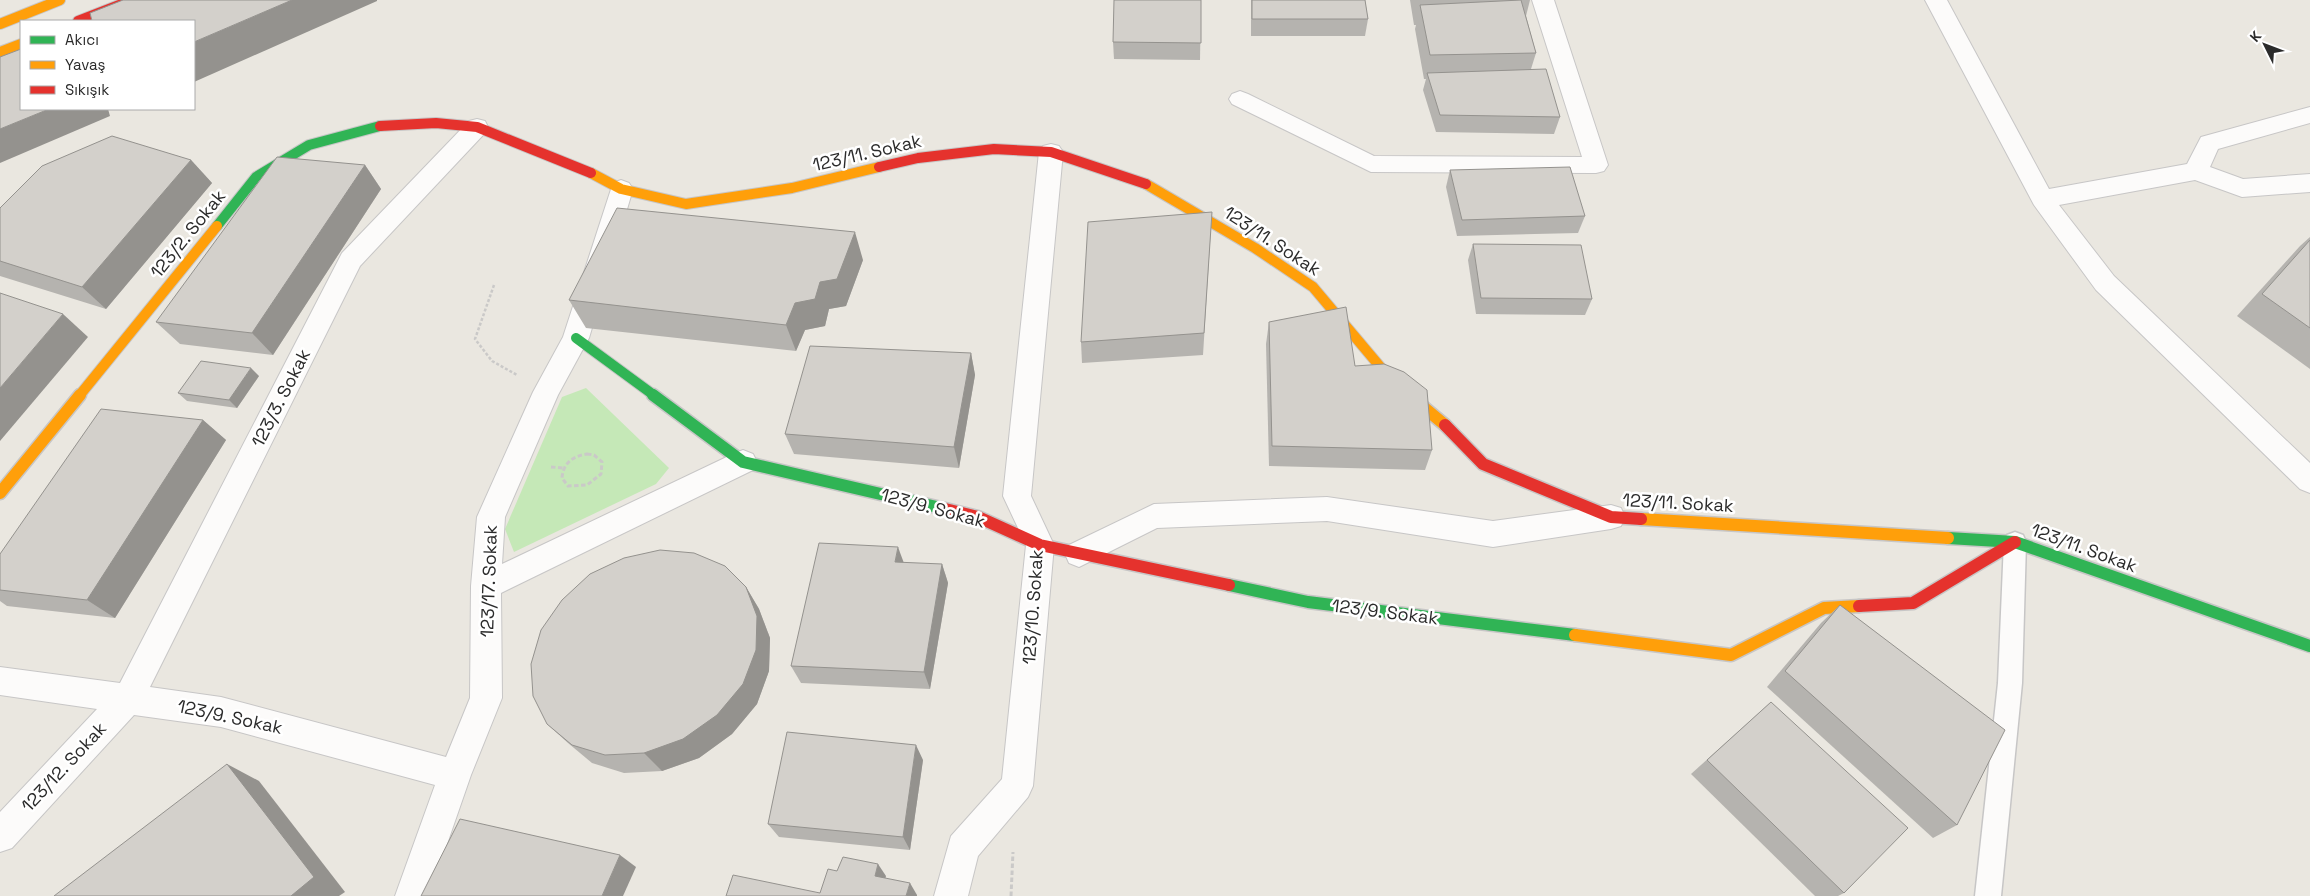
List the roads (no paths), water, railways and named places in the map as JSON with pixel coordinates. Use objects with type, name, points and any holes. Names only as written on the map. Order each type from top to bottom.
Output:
[{"type":"street","points":[[0,24],[60,0]]},
{"type":"street","points":[[81,20],[132,0]]},
{"type":"street","points":[[1240,100],[1371,164],[1596,165],[1543,0]]},
{"type":"street","points":[[1936,0],[2042,199],[2105,283],[2310,481]]},
{"type":"street","points":[[0,52],[20,44]]},
{"type":"street","points":[[2196,171],[2209,143],[2310,115]]},
{"type":"street","name":"123/2. Sokak","points":[[0,494],[256,177],[309,145],[382,126],[436,123],[477,127]]},
{"type":"street","name":"123/11. Sokak","points":[[477,127],[578,166],[621,188],[686,204],[792,188],[918,158],[994,149],[1051,152],[1139,180],[1255,248],[1313,287],[1393,382],[1445,425],[1483,464],[1611,517],[2015,542],[2310,646]]},
{"type":"street","name":"123/3. Sokak","points":[[128,698],[352,260],[477,127]]},
{"type":"street","name":"123/10. Sokak","points":[[951,896],[963,848],[1017,786],[1040,546],[1017,496],[1051,152]]},
{"type":"street","points":[[2042,199],[2196,171],[2242,188],[2310,183]]},
{"type":"street","name":"123/17. Sokak","points":[[412,896],[455,775],[486,698],[486,586],[491,517],[546,392],[576,338],[621,188]]},
{"type":"street","name":"123/9. Sokak","points":[[576,338],[743,462],[978,517],[1040,546],[1308,602],[1731,655],[1824,608],[1913,603],[2015,542]]},
{"type":"street","points":[[486,586],[743,462]]},
{"type":"street","points":[[1079,554],[1154,516],[1327,509],[1493,534],[1611,517]]},
{"type":"street","name":"123/9. Sokak","points":[[0,681],[222,712],[455,775]]},
{"type":"street","name":"123/12. Sokak","points":[[0,836],[128,698]]},
{"type":"lane","points":[[1988,896],[2010,683],[2015,542]]}]
